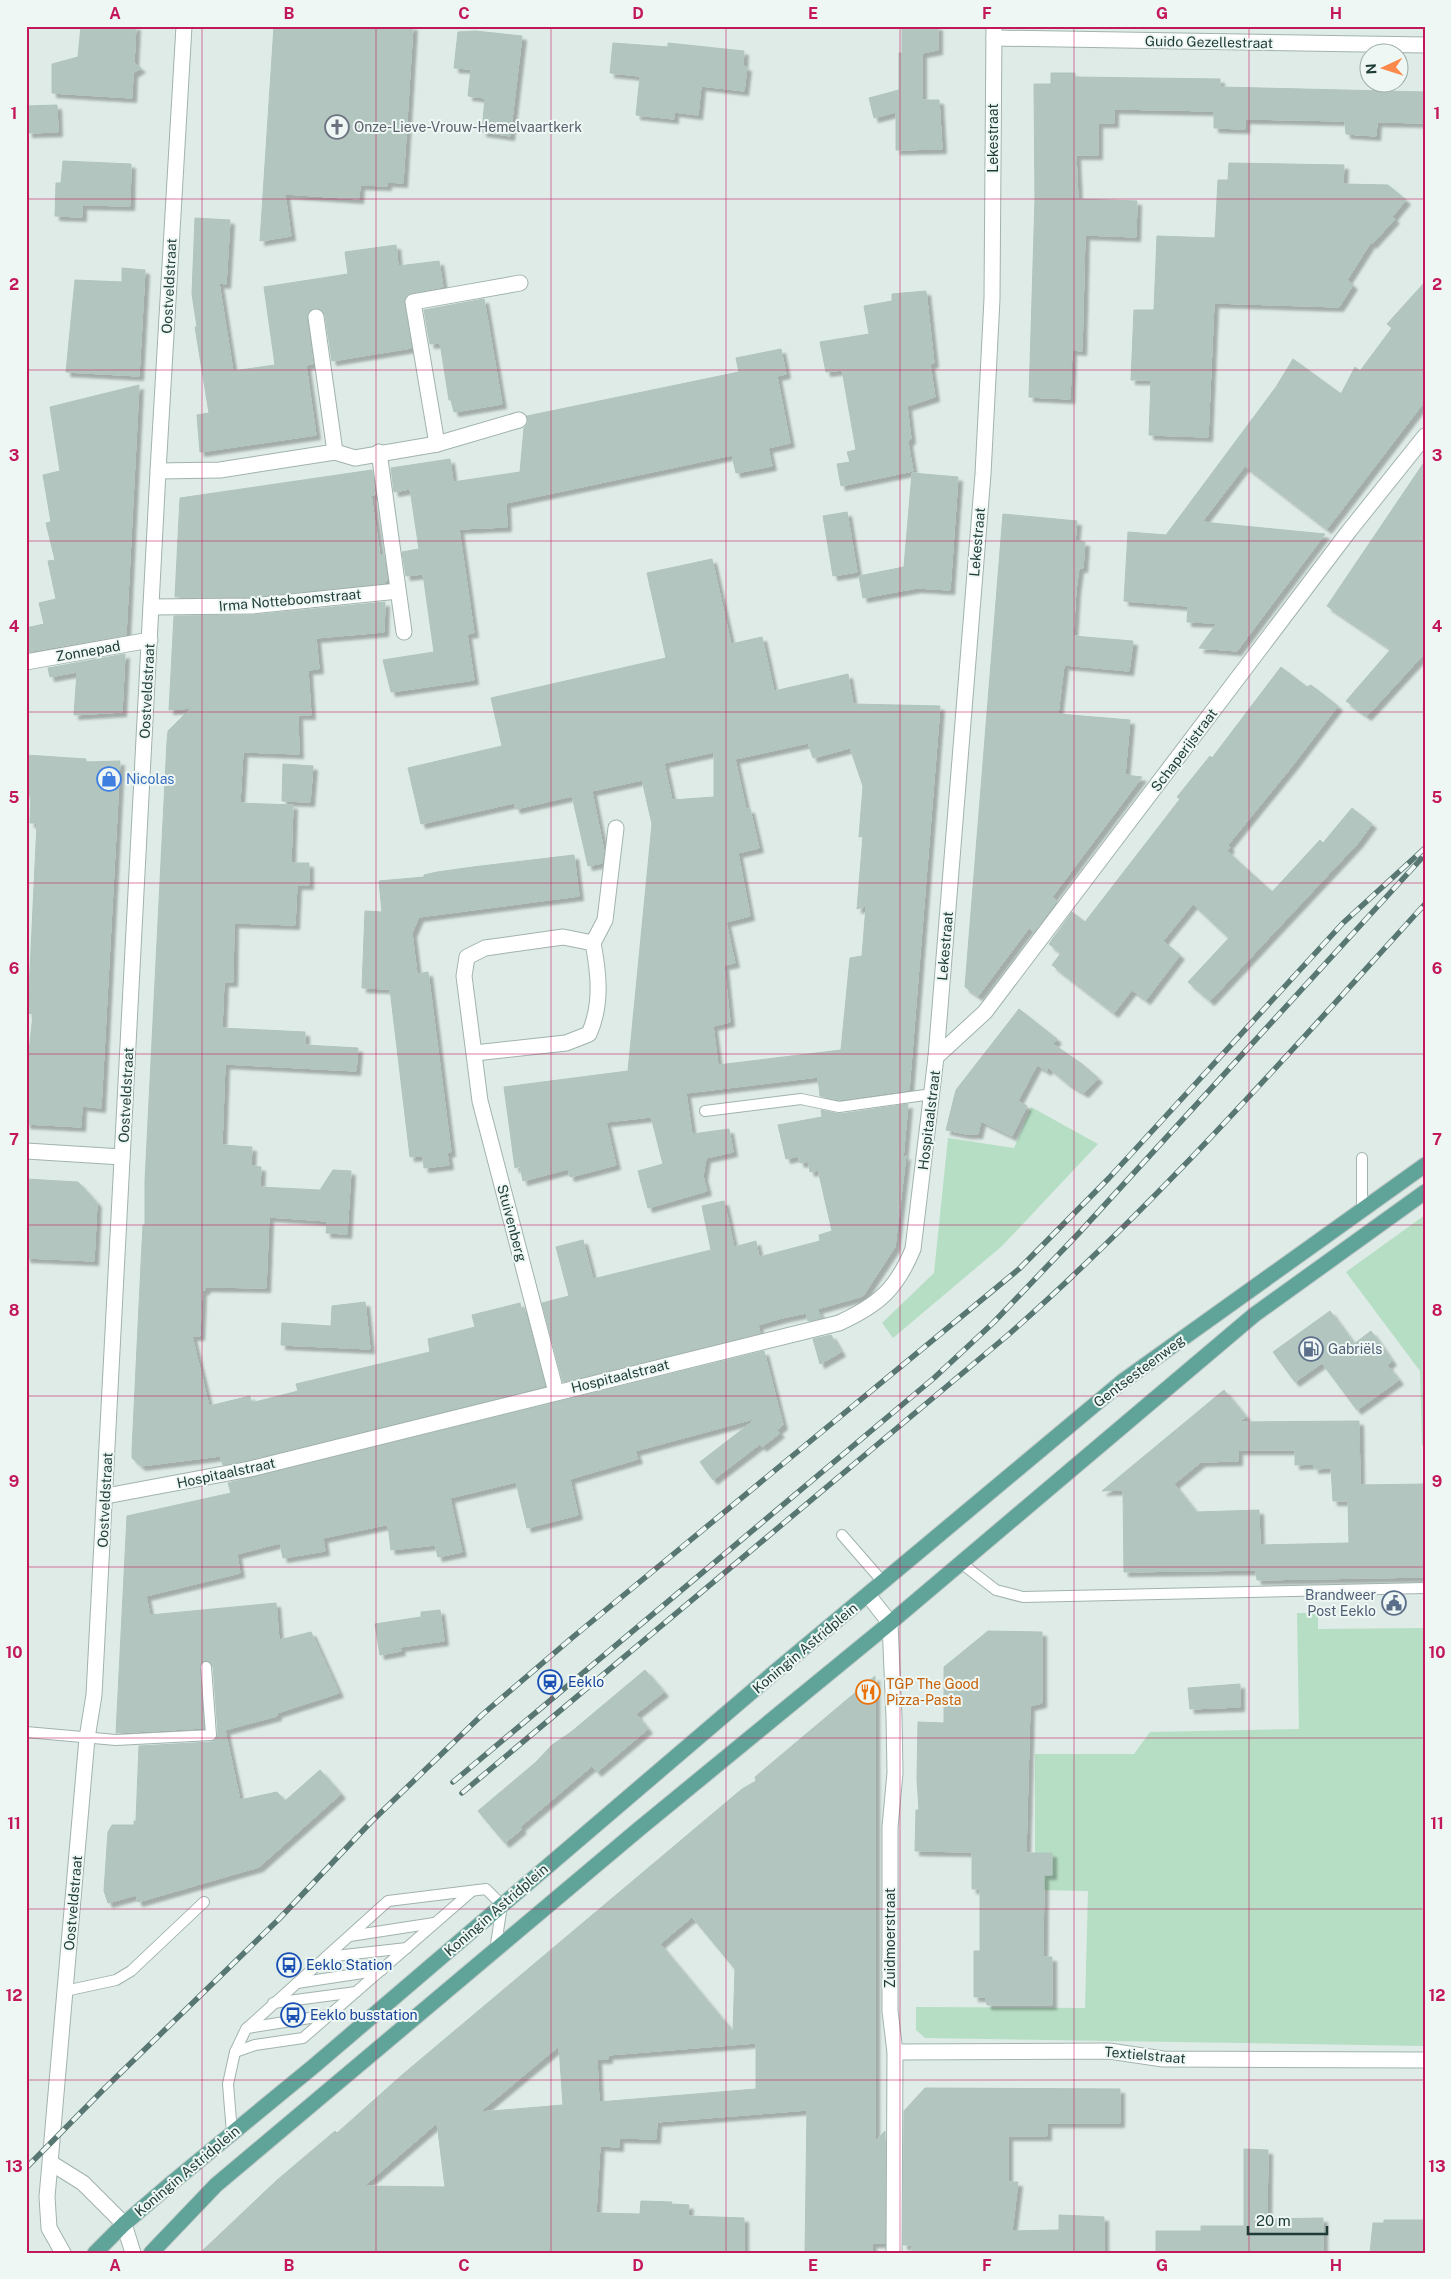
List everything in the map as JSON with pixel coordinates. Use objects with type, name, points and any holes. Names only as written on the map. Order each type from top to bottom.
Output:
[{"type":"main road","name":"Gentsesteenweg","points":[[868,1595],[1123,1381],[1425,1165]]},
{"type":"main road","name":"Gentsesteenweg","points":[[890,1623],[1254,1315],[1425,1192]]},
{"type":"main road","name":"Koningin Astridplein","points":[[95,2253],[124,2224],[868,1595]]},
{"type":"main road","points":[[151,2253],[216,2185],[639,1829],[890,1623]]},
{"type":"street","name":"Oostveldstraat","points":[[63,2253],[49,2228],[47,2197],[87,1738],[94,1695],[106,1496],[158,471],[184,26]]},
{"type":"street","name":"Guido Gezellestraat","points":[[994,32],[1425,45]]},
{"type":"street","name":"Lekestraat","points":[[936,1057],[984,455],[992,299],[994,32]]},
{"type":"street","points":[[437,444],[413,302],[520,282]]},
{"type":"street","points":[[316,317],[335,452]]},
{"type":"street","points":[[158,471],[220,470],[335,452],[355,458],[379,452],[437,444],[519,420]]},
{"type":"street","name":"Schaperijstraat","points":[[936,1057],[985,1012],[1349,531],[1425,436]]},
{"type":"street","points":[[379,452],[404,632]]},
{"type":"street","name":"Irma Notteboomstraat","points":[[151,607],[252,606],[398,591]]},
{"type":"street","name":"Zonnepad","points":[[26,662],[150,640]]},
{"type":"street","points":[[475,1053],[566,1042],[589,1034],[597,1017],[598,971],[593,943],[605,920],[616,828]]},
{"type":"street","name":"Stuivenberg","points":[[556,1392],[480,1101],[464,976],[468,957],[485,948],[562,937],[593,943]]},
{"type":"street","name":"Hospitaalstraat","points":[[106,1496],[250,1469],[839,1323],[861,1313],[884,1296],[903,1274],[913,1249],[936,1057]]},
{"type":"street","points":[[26,1151],[122,1157]]},
{"type":"street","points":[[868,1595],[890,1623]]},
{"type":"street","name":"Zuidmoerstraat","points":[[890,1623],[894,1773],[890,1827],[890,2012],[896,2052],[894,2253]]},
{"type":"street","name":"Textielstraat","points":[[896,2052],[1110,2051],[1163,2059],[1425,2060]]},
{"type":"street","points":[[51,2163],[83,2183],[124,2224],[133,2253]]},
{"type":"lane","points":[[705,1111],[801,1099],[839,1107],[932,1094]]},
{"type":"lane","points":[[1362,1158],[1362,1210]]},
{"type":"lane","points":[[842,1535],[883,1582]]},
{"type":"lane","points":[[961,1563],[996,1590],[1023,1597],[1425,1588]]},
{"type":"lane","points":[[26,1732],[116,1740],[211,1735],[206,1667]]},
{"type":"lane","points":[[232,2133],[228,2084],[235,2052],[246,2029],[388,1901],[486,1889],[502,1905],[495,1952]]},
{"type":"lane","points":[[235,2052],[256,2045],[303,2038],[383,1970],[472,1890]]},
{"type":"lane","points":[[65,1991],[116,1980],[131,1971],[204,1902]]},
{"type":"lane","points":[[350,1936],[435,1923]]},
{"type":"lane","points":[[326,1957],[408,1948]]},
{"type":"lane","points":[[296,1983],[383,1970]]},
{"type":"lane","points":[[273,2003],[356,1992]]},
{"type":"lane","points":[[246,2029],[330,2015]]},
{"type":"green space","points":[[1031,1107],[1098,1144],[1002,1246],[893,1338],[882,1323],[934,1273],[948,1138],[1014,1148]]},
{"type":"green space","points":[[1425,1215],[1425,1446],[1422,1445],[1420,1371],[1346,1272]]},
{"type":"green space","points":[[1297,1613],[1318,1613],[1318,1629],[1425,1628],[1425,2046],[925,2038],[916,2030],[916,2007],[1085,2008],[1088,1891],[1035,1890],[1035,1754],[1134,1754],[1150,1732],[1299,1729]]},
{"type":"building","points":[[81,26],[136,26],[134,63],[141,68],[133,73],[132,98],[52,93],[52,64],[78,57]]},
{"type":"building","name":"Onze-Lieve-Vrouw-Hemelvaartkerk","points":[[274,26],[413,26],[403,183],[387,182],[387,186],[360,185],[359,199],[285,194],[291,236],[260,241]]},
{"type":"building","points":[[902,26],[938,26],[938,50],[922,53],[922,100],[939,100],[942,149],[896,150],[896,112],[874,118],[869,98],[899,90],[899,53],[902,53]]},
{"type":"building","points":[[475,31],[522,36],[510,136],[482,132],[485,98],[468,96],[471,69],[454,68],[458,32]]},
{"type":"building","points":[[613,43],[668,47],[668,43],[744,51],[743,66],[747,67],[744,91],[701,86],[698,115],[674,112],[674,119],[636,115],[640,76],[610,73]]},
{"type":"building","points":[[1051,73],[1075,73],[1075,77],[1220,79],[1220,87],[1358,90],[1358,92],[1425,92],[1425,123],[1377,122],[1376,136],[1346,134],[1345,121],[1245,119],[1245,129],[1214,128],[1214,111],[1114,109],[1114,123],[1098,123],[1098,155],[1076,155],[1078,199],[1137,201],[1136,237],[1085,235],[1082,351],[1072,350],[1070,399],[1029,397],[1035,200],[1034,84],[1051,84]]},
{"type":"building","points":[[57,105],[58,132],[28,133],[27,106]]},
{"type":"building","points":[[63,161],[131,164],[130,206],[82,205],[82,217],[55,216],[56,183],[61,183]]},
{"type":"building","points":[[1229,163],[1344,165],[1343,184],[1388,185],[1406,200],[1392,217],[1395,219],[1372,244],[1371,242],[1347,280],[1353,285],[1339,307],[1214,303],[1208,437],[1149,435],[1151,380],[1131,380],[1134,310],[1154,310],[1157,236],[1215,238],[1218,180],[1228,180]]},
{"type":"building","points":[[195,218],[230,220],[226,284],[219,283],[233,371],[275,365],[264,287],[348,274],[345,252],[396,245],[398,266],[439,261],[443,287],[411,293],[404,298],[411,348],[332,361],[325,315],[320,309],[311,309],[307,318],[313,364],[306,365],[316,435],[200,452],[197,415],[209,413],[195,327],[197,327],[192,294]]},
{"type":"building","points":[[122,268],[145,270],[139,376],[66,372],[75,280],[122,282]]},
{"type":"building","points":[[1425,282],[1425,401],[1327,529],[1245,466],[1202,522],[1325,534],[1237,651],[1199,648],[1217,623],[1187,622],[1188,606],[1124,601],[1128,532],[1166,535],[1276,387],[1293,359],[1341,394],[1355,367],[1360,371],[1392,328],[1387,324]]},
{"type":"building","points":[[926,291],[934,363],[930,364],[935,397],[907,406],[911,439],[908,442],[913,471],[841,486],[837,464],[850,462],[847,452],[856,450],[842,370],[826,372],[820,342],[869,334],[864,306],[892,301],[892,294]]},
{"type":"building","points":[[484,299],[502,404],[454,412],[451,400],[449,400],[440,343],[430,344],[424,310]]},
{"type":"building","points":[[781,349],[786,374],[777,376],[790,443],[768,448],[772,466],[736,473],[732,455],[506,503],[507,527],[459,529],[474,633],[467,634],[474,680],[391,692],[383,660],[434,652],[423,574],[406,576],[402,552],[419,549],[410,489],[394,492],[391,468],[450,459],[453,482],[520,472],[524,428],[528,423],[527,416],[739,372],[736,358]]},
{"type":"building","points":[[139,385],[126,635],[26,652],[26,628],[44,624],[39,603],[56,599],[48,561],[55,560],[46,523],[51,522],[43,475],[60,471],[50,407]]},
{"type":"building","points":[[1425,461],[1425,653],[1367,716],[1346,701],[1391,649],[1327,606]]},
{"type":"building","points":[[372,470],[375,495],[371,495],[380,556],[384,555],[387,579],[385,583],[251,597],[175,597],[180,498]]},
{"type":"building","points":[[912,473],[958,477],[950,590],[917,588],[863,598],[859,576],[904,567]]},
{"type":"building","points":[[847,512],[857,572],[833,576],[823,516]]},
{"type":"building","points":[[1003,514],[1077,521],[1075,541],[1085,542],[1083,568],[1079,568],[1076,590],[1073,636],[1133,641],[1129,671],[1064,665],[1058,714],[1130,720],[1125,775],[1142,777],[1052,897],[1057,901],[1034,932],[1029,928],[978,996],[965,987]]},
{"type":"building","points":[[712,559],[731,644],[762,637],[774,691],[848,674],[853,704],[940,706],[909,1090],[839,1100],[820,1096],[818,1077],[686,1093],[692,1134],[729,1129],[733,1152],[706,1158],[703,1176],[707,1191],[648,1208],[638,1171],[663,1164],[651,1117],[606,1122],[616,1165],[570,1177],[568,1169],[523,1181],[520,1166],[515,1168],[504,1087],[628,1071],[652,824],[642,780],[592,791],[604,851],[602,863],[588,866],[572,796],[516,809],[514,803],[421,824],[408,768],[502,746],[491,698],[666,658],[647,573]],"holes":[[[808,743],[813,758],[850,748],[863,786],[859,837],[863,836],[857,909],[866,906],[862,956],[850,958],[841,1050],[718,1065],[713,1026],[730,1022],[724,965],[735,963],[726,922],[750,916],[738,853],[759,848],[750,809],[746,809],[735,759]],[[714,752],[714,797],[672,800],[664,763]]]},
{"type":"building","points":[[385,602],[384,632],[316,638],[319,669],[308,670],[311,715],[298,715],[299,754],[243,752],[240,803],[293,805],[291,863],[309,863],[309,885],[297,885],[295,925],[234,923],[233,982],[224,982],[222,1028],[305,1032],[305,1045],[358,1048],[356,1071],[225,1064],[222,1145],[252,1147],[251,1166],[261,1167],[260,1187],[320,1190],[333,1170],[351,1171],[347,1234],[326,1233],[327,1221],[269,1217],[266,1288],[206,1287],[205,1290],[202,1290],[200,1336],[192,1336],[209,1406],[250,1396],[251,1403],[298,1391],[296,1384],[430,1352],[428,1339],[475,1327],[472,1315],[520,1303],[521,1308],[524,1308],[545,1386],[223,1465],[220,1456],[141,1466],[132,1458],[132,1450],[143,1225],[145,1225],[145,1181],[167,742],[168,731],[191,708],[169,710],[174,616],[253,615]]},
{"type":"building","points":[[125,654],[122,712],[74,715],[77,672],[50,677],[48,668]]},
{"type":"building","points":[[1281,667],[1307,687],[1311,685],[1338,706],[1228,845],[1230,847],[1227,851],[1272,892],[1320,840],[1323,843],[1352,808],[1372,824],[1358,843],[1210,1001],[1188,982],[1229,938],[1193,904],[1163,941],[1180,955],[1146,1000],[1132,990],[1114,1013],[1052,965],[1061,953],[1049,944],[1072,912],[1085,922],[1180,799],[1177,797],[1210,756],[1212,758]]},
{"type":"building","points":[[26,755],[86,759],[86,762],[120,761],[101,1108],[82,1106],[81,1127],[26,1124],[26,1080],[33,1014],[28,1013],[37,823],[30,823],[31,795],[26,795]]},
{"type":"building","points":[[283,764],[313,766],[310,802],[282,801]]},
{"type":"building","points":[[574,855],[579,896],[419,917],[412,933],[417,974],[428,972],[451,1152],[447,1153],[449,1165],[424,1168],[423,1156],[410,1157],[390,989],[362,988],[365,911],[382,912],[379,881],[424,877],[424,875],[437,872]]},
{"type":"building","points":[[1019,1009],[1057,1039],[1053,1044],[1082,1064],[1098,1078],[1084,1093],[1066,1082],[1048,1067],[1047,1071],[1037,1065],[1018,1101],[1027,1106],[1012,1136],[981,1121],[978,1134],[946,1130],[956,1090]]},
{"type":"building","points":[[908,1104],[903,1159],[906,1155],[895,1247],[863,1296],[817,1309],[822,1318],[808,1321],[806,1313],[782,1318],[758,1325],[760,1333],[563,1382],[542,1303],[569,1296],[556,1247],[583,1240],[593,1279],[711,1250],[702,1206],[724,1201],[734,1247],[756,1241],[759,1257],[820,1241],[819,1235],[832,1231],[818,1170],[810,1172],[808,1161],[800,1163],[798,1156],[786,1159],[778,1125],[822,1117],[821,1110],[840,1114]]},
{"type":"building","points":[[26,1179],[78,1182],[97,1203],[94,1261],[26,1258]]},
{"type":"building","points":[[365,1302],[370,1349],[281,1345],[282,1323],[331,1326],[332,1306]]},
{"type":"building","points":[[1330,1311],[1354,1344],[1371,1331],[1392,1361],[1387,1365],[1399,1380],[1357,1410],[1322,1363],[1295,1382],[1273,1352]]},
{"type":"building","points":[[831,1335],[841,1352],[820,1364],[813,1339]]},
{"type":"building","points":[[764,1351],[783,1425],[777,1430],[780,1433],[762,1447],[760,1444],[713,1480],[700,1462],[757,1418],[635,1451],[638,1459],[570,1479],[578,1515],[527,1528],[516,1482],[450,1498],[462,1552],[438,1557],[435,1545],[391,1550],[388,1525],[385,1525],[323,1538],[325,1551],[283,1558],[280,1543],[237,1554],[240,1573],[146,1596],[150,1615],[276,1603],[279,1640],[311,1632],[339,1693],[277,1713],[277,1716],[225,1730],[240,1800],[277,1792],[285,1801],[320,1770],[341,1794],[259,1867],[138,1902],[136,1895],[108,1903],[104,1891],[108,1832],[112,1825],[134,1825],[134,1821],[136,1821],[139,1746],[211,1742],[215,1740],[218,1734],[213,1666],[206,1660],[202,1662],[199,1668],[204,1728],[116,1733],[127,1516],[231,1493],[228,1483]]},
{"type":"building","points":[[1224,1390],[1246,1417],[1239,1422],[1359,1421],[1360,1485],[1425,1484],[1425,1577],[1257,1580],[1256,1570],[1124,1572],[1123,1490],[1102,1491]],"holes":[[[1238,1450],[1295,1450],[1295,1465],[1314,1464],[1314,1469],[1331,1468],[1333,1501],[1348,1501],[1349,1543],[1260,1545],[1259,1510],[1196,1512],[1174,1484],[1201,1462],[1238,1461]]]},
{"type":"building","points":[[440,1610],[444,1641],[400,1647],[401,1651],[380,1655],[375,1624],[421,1617],[421,1612]]},
{"type":"building","points":[[988,1631],[1042,1632],[1042,1703],[1030,1706],[1026,1853],[1052,1853],[1052,1875],[1044,1875],[1043,1957],[1052,1957],[1052,2005],[987,2005],[986,1997],[974,1997],[974,1951],[980,1951],[980,1889],[972,1889],[972,1852],[915,1851],[916,1810],[919,1810],[917,1779],[918,1722],[944,1723],[944,1667]]},
{"type":"building","points":[[645,1670],[664,1692],[636,1714],[648,1729],[597,1772],[592,1766],[520,1827],[522,1829],[505,1843],[478,1811],[536,1762],[552,1745],[571,1732]]},
{"type":"building","points":[[875,1676],[875,2142],[885,2131],[885,2243],[872,2243],[872,2253],[805,2253],[807,2110],[657,2122],[656,2139],[619,2138],[619,2147],[600,2146],[596,2213],[640,2214],[641,2201],[672,2202],[671,2204],[689,2205],[688,2216],[744,2218],[744,2253],[200,2253],[276,2181],[335,2131],[337,2133],[402,2075],[742,1789],[756,1781],[755,1777]],"holes":[[[692,1917],[735,1969],[733,2032],[660,1944]],[[756,2043],[756,2089],[599,2102],[597,2059],[608,2059],[608,2055]],[[559,2046],[563,2105],[480,2112]],[[437,2123],[445,2187],[364,2186]]]},
{"type":"building","points":[[1240,1684],[1240,1707],[1190,1709],[1188,1688]]},
{"type":"building","points":[[925,2088],[1120,2089],[1120,2123],[1047,2123],[1047,2136],[1008,2136],[1008,2182],[1018,2182],[1012,2231],[1059,2230],[1059,2215],[1104,2217],[1104,2253],[912,2253],[912,2245],[903,2245],[904,2111]]},
{"type":"building","points":[[1244,2149],[1268,2150],[1267,2219],[1323,2218],[1323,2253],[1156,2253],[1156,2231],[1201,2231],[1201,2226],[1244,2226]]},
{"type":"building","points":[[1384,2220],[1425,2220],[1425,2253],[1370,2253],[1373,2223],[1384,2223]]},
{"type":"railway","points":[[26,2168],[103,2090],[279,1919],[370,1823],[483,1714],[573,1637],[1019,1269],[1109,1178],[1343,923],[1425,848]]},
{"type":"railway","points":[[453,1782],[934,1378],[993,1323],[1079,1233],[1421,859]]},
{"type":"railway","points":[[462,1793],[1008,1335],[1063,1285],[1222,1126],[1425,904]]},
{"type":"place","name":"Onze-Lieve-Vrouw-Hemelvaartkerk","points":[[337,127]]},
{"type":"place","name":"Nicolas","points":[[109,779]]},
{"type":"place","name":"Gabriëls","points":[[1311,1349]]},
{"type":"place","name":"Brandweer Post Eeklo","points":[[1394,1603]]},
{"type":"place","name":"Eeklo","points":[[550,1682]]},
{"type":"place","name":"TGP The Good Pizza-Pasta","points":[[868,1692]]},
{"type":"place","name":"Eeklo Station","points":[[289,1965]]},
{"type":"place","name":"Eeklo busstation","points":[[293,2015]]}]
